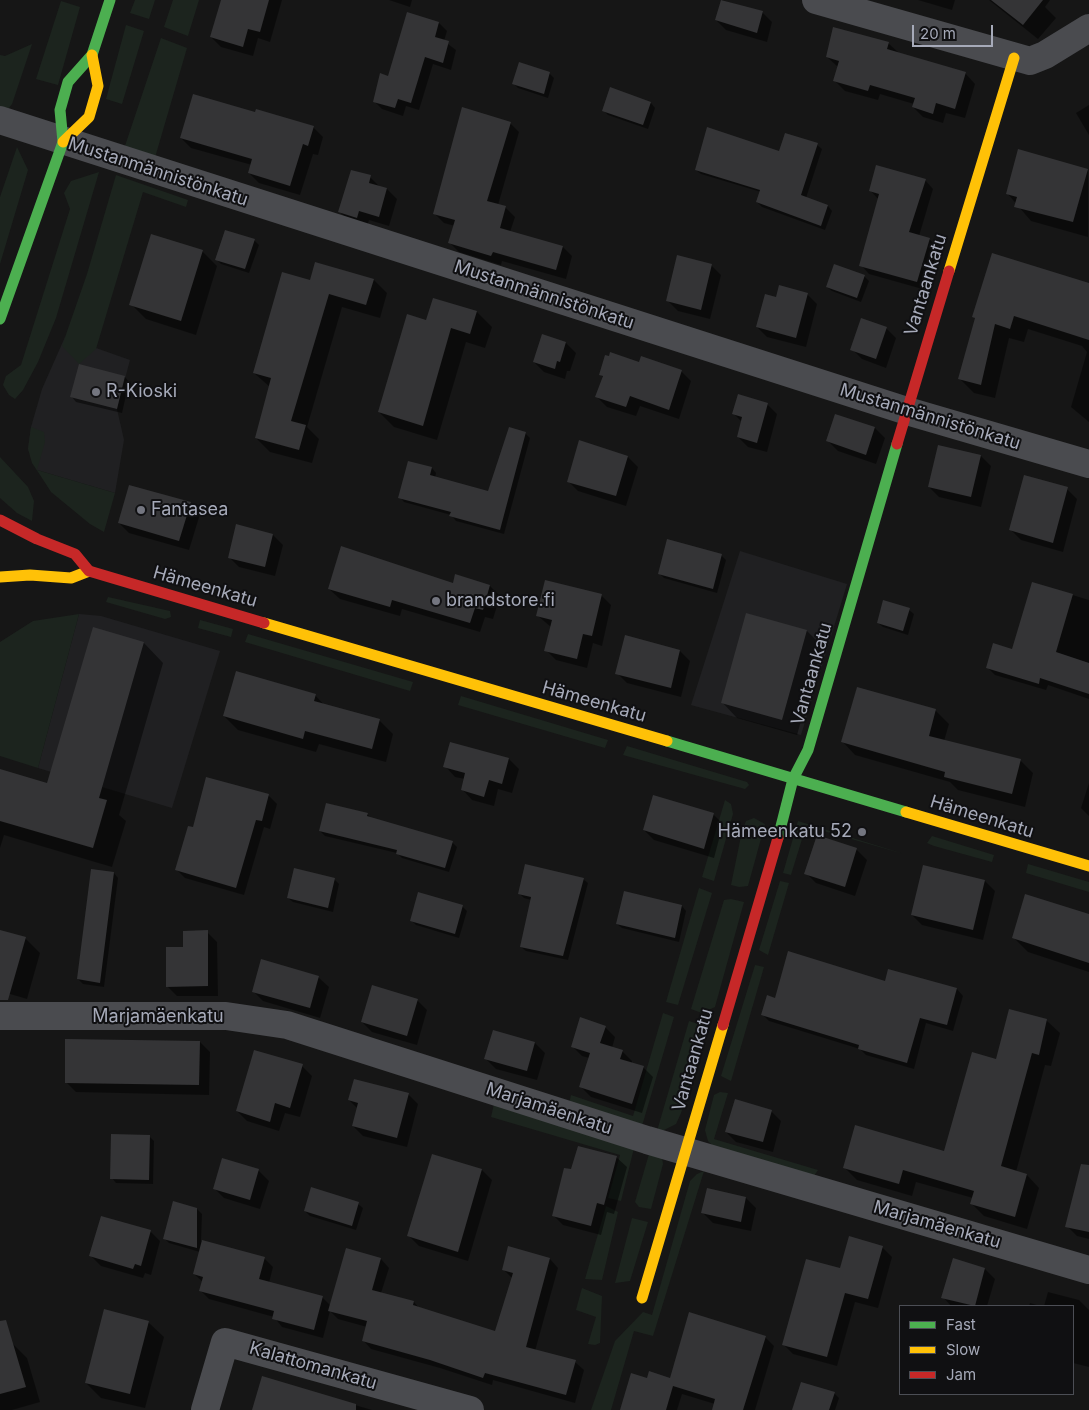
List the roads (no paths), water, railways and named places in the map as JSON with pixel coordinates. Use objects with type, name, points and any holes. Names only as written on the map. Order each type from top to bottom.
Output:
[{"type":"street","points":[[0,319],[63,142],[60,110],[68,82],[92,55],[110,0]]},
{"type":"street","points":[[816,0],[1014,58],[1030,61],[1045,55],[1089,28]]},
{"type":"street","points":[[63,142],[89,117],[98,86],[92,55]]},
{"type":"street","name":"Vantaankatu","points":[[642,1298],[782,824],[793,779],[808,750],[907,411],[1014,58]]},
{"type":"street","name":"Mustanmännistönkatu","points":[[0,120],[63,142],[907,411],[1089,464]]},
{"type":"street","points":[[0,520],[36,539],[75,554],[89,571],[71,578],[30,575],[0,577]]},
{"type":"street","name":"Hämeenkatu","points":[[89,571],[1089,866]]},
{"type":"street","name":"Marjamäenkatu","points":[[0,1016],[226,1016],[287,1025],[685,1151],[1089,1270]]},
{"type":"street","name":"Kalattomankatu","points":[[205,1410],[224,1342],[470,1410]]},
{"type":"place","name":"R-Kioski","points":[[96,392]]},
{"type":"place","name":"Fantasea","points":[[141,510]]},
{"type":"place","name":"brandstore.fi","points":[[436,601]]},
{"type":"place","name":"Hämeenkatu 52","points":[[862,832]]}]
